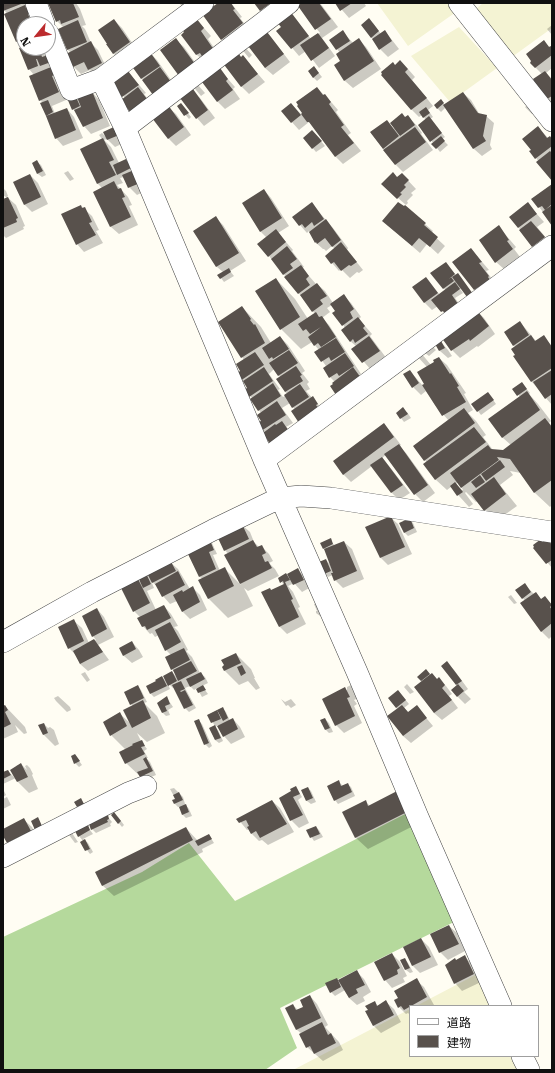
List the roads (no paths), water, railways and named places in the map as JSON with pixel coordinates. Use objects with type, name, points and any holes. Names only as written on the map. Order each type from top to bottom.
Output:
[{"type":"street","points":[[36,3],[41,16]]},
{"type":"street","points":[[56,53],[71,90],[101,79],[203,3]]},
{"type":"street","points":[[125,128],[289,3]]},
{"type":"street","points":[[459,3],[549,112]]},
{"type":"street","points":[[101,79],[125,128],[264,460],[501,1005]]},
{"type":"street","points":[[264,460],[552,246]]},
{"type":"street","points":[[3,642],[99,588],[213,530],[281,498],[301,496],[331,498],[552,532]]},
{"type":"street","points":[[3,857],[128,793],[146,786]]},
{"type":"street","points":[[522,1057],[529,1070]]}]
